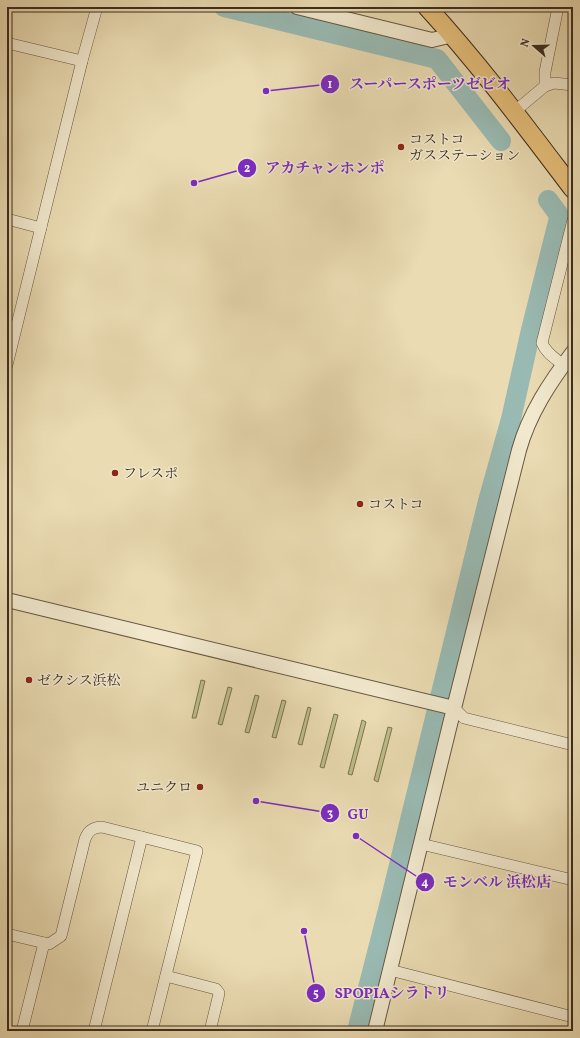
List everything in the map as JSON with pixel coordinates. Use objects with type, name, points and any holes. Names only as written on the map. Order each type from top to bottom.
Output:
[{"type":"main road","points":[[427,7],[453,35],[573,189]]},
{"type":"street","points":[[7,365],[82,61],[97,7]]},
{"type":"street","points":[[297,7],[432,40],[453,35]]},
{"type":"street","points":[[545,86],[545,72],[558,7]]},
{"type":"street","points":[[7,43],[82,61]]},
{"type":"street","points":[[514,112],[545,86],[554,83],[573,85]]},
{"type":"street","points":[[7,219],[41,228]]},
{"type":"street","points":[[563,365],[548,354],[542,343],[573,220]]},
{"type":"street","points":[[375,1031],[420,844],[450,708],[523,436],[536,407],[573,352]]},
{"type":"street","points":[[7,600],[450,708],[464,718],[573,745]]},
{"type":"street","points":[[7,934],[49,944],[61,936],[87,834],[96,827],[102,827],[197,851],[152,1031]]},
{"type":"street","points":[[94,1031],[142,838]]},
{"type":"street","points":[[420,844],[573,880]]},
{"type":"street","points":[[22,1031],[44,943]]},
{"type":"street","points":[[390,970],[573,1017]]},
{"type":"street","points":[[166,976],[216,989],[219,993],[210,1031]]},
{"type":"green space","points":[[201,680],[205,681],[196,718],[192,718]]},
{"type":"green space","points":[[228,687],[232,688],[222,725],[218,724]]},
{"type":"green space","points":[[255,695],[259,696],[249,733],[245,732]]},
{"type":"green space","points":[[282,700],[286,701],[276,738],[272,737]]},
{"type":"green space","points":[[308,707],[311,708],[302,745],[298,744]]},
{"type":"green space","points":[[334,714],[338,715],[324,768],[320,767]]},
{"type":"green space","points":[[362,720],[366,722],[352,775],[348,774]]},
{"type":"green space","points":[[388,727],[392,728],[378,782],[374,780]]},
{"type":"waterway","points":[[224,7],[437,59],[501,141]]},
{"type":"waterway","points":[[357,1031],[488,501],[511,419],[531,330],[559,218],[559,215],[548,200]]},
{"type":"place","name":"スーパースポーツゼビオ","points":[[266,91]]},
{"type":"place","name":"コストコ ガスステーション","points":[[401,147]]},
{"type":"place","name":"アカチャンホンポ","points":[[194,183]]},
{"type":"place","name":"フレスポ","points":[[115,473]]},
{"type":"place","name":"コストコ","points":[[360,504]]},
{"type":"place","name":"ゼクシス浜松","points":[[29,680]]},
{"type":"place","name":"ユニクロ","points":[[200,787]]},
{"type":"place","name":"GU","points":[[256,801]]},
{"type":"place","name":"モンベル 浜松店","points":[[356,836]]},
{"type":"place","name":"SPOPIAシラトリ","points":[[304,931]]}]
